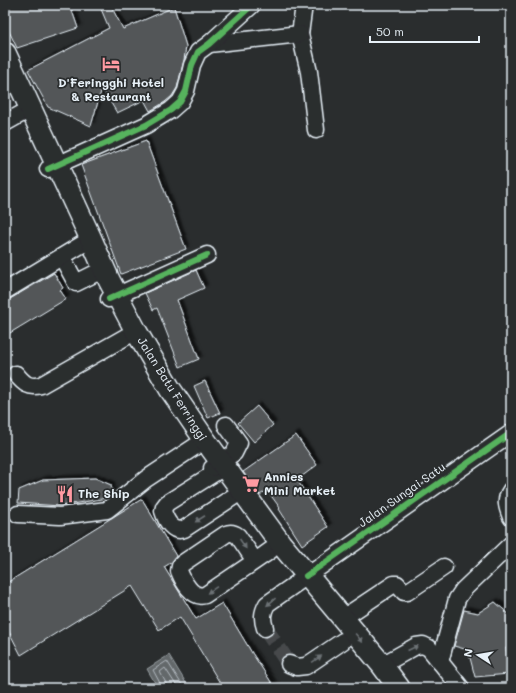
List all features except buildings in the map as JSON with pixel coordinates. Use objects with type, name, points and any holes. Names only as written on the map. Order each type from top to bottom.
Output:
[{"type":"main road","name":"Jalan Batu Ferringgi","points":[[7,67],[52,167],[109,280],[113,297]]},
{"type":"main road","name":"Jalan Batu Ferringgi","points":[[88,241],[96,273],[113,297],[166,391],[200,443],[281,544],[301,580],[343,641],[372,674],[390,688]]},
{"type":"main road","name":"Jalan Batu Ferringgi","points":[[218,467],[263,556],[301,580],[342,618],[382,665],[399,688]]},
{"type":"street","points":[[52,167],[146,125],[180,102],[186,91],[192,64],[198,52],[210,44],[252,5]]},
{"type":"street","points":[[304,5],[300,34],[309,72],[316,130]]},
{"type":"street","points":[[210,44],[300,34]]},
{"type":"street","points":[[5,123],[27,111]]},
{"type":"street","points":[[5,291],[88,241]]},
{"type":"street","points":[[113,297],[208,255]]},
{"type":"street","points":[[62,257],[76,283],[96,273]]},
{"type":"street","points":[[16,374],[25,385],[33,387],[41,385],[132,333]]},
{"type":"street","points":[[226,425],[239,443],[234,453],[218,467],[167,504],[163,511],[172,527],[179,531],[233,497]]},
{"type":"street","name":"Jalan Sungai Satu","points":[[265,628],[262,619],[264,609],[267,604],[511,433]]},
{"type":"street","points":[[18,514],[60,516],[108,510],[146,479],[200,443]]},
{"type":"street","points":[[511,490],[508,494],[506,502],[511,517]]},
{"type":"street","points":[[230,533],[238,536],[263,556],[200,597],[192,593],[179,571],[180,566],[183,563],[226,534],[230,533]]},
{"type":"street","points":[[440,662],[457,599],[463,590],[511,544]]},
{"type":"street","points":[[342,618],[394,584],[397,584],[404,592],[407,592],[444,567]]},
{"type":"street","points":[[288,664],[297,667],[306,666],[343,641]]},
{"type":"street","points":[[382,665],[416,646],[423,645],[429,648],[461,688]]},
{"type":"water","points":[[169,655],[189,688],[158,688],[147,669]]},
{"type":"tunnel","points":[[265,628],[289,664]]},
{"type":"cycle path","points":[[48,169],[146,125],[171,110],[180,102],[186,91],[192,65],[198,52],[252,5]]},
{"type":"cycle path","points":[[109,299],[207,255]]},
{"type":"cycle path","points":[[306,576],[511,433]]},
{"type":"place","name":"D'Feringghi Hotel & Restaurant","points":[[111,64]]},
{"type":"place","name":"Annies Mini Market","points":[[251,484]]},
{"type":"place","name":"The Ship","points":[[65,494]]}]
